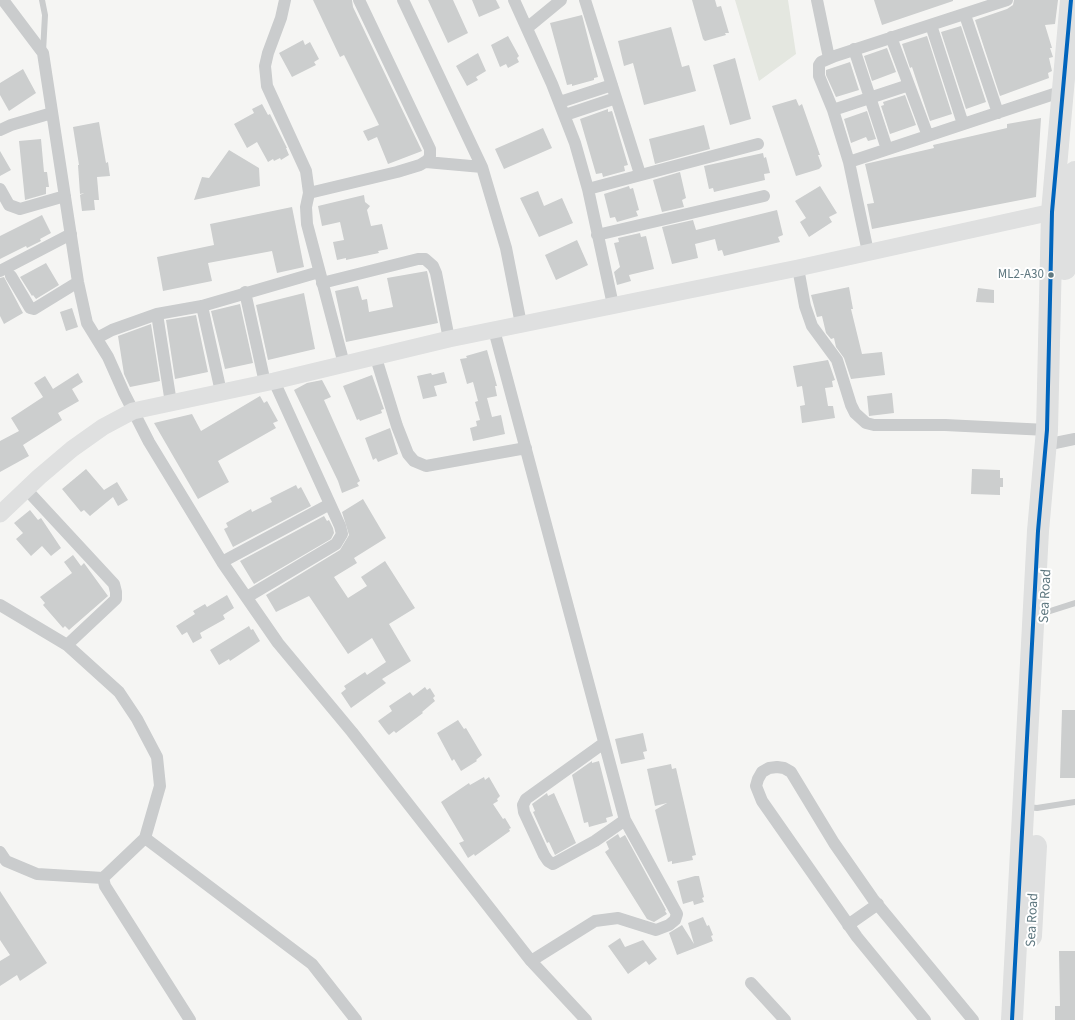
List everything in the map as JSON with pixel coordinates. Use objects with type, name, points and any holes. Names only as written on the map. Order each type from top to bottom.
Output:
[{"type":"highway","name":"Sea Road","points":[[1030,808],[1044,613],[1059,437],[1067,247],[1062,213],[1063,91],[1072,0]]},
{"type":"highway","name":"Sea Road","points":[[1062,213],[1075,172]]},
{"type":"highway","name":"Sea Road","points":[[1026,1020],[1022,987],[1030,808],[1038,531],[1059,437]]},
{"type":"highway","name":"Sea Road","points":[[1012,1020],[1022,987]]},
{"type":"main road","points":[[0,514],[72,449],[103,427],[133,411],[376,358],[449,339],[1062,213]]},
{"type":"street","points":[[3,0],[43,53],[78,282],[87,322],[108,357],[133,411],[165,469],[222,562],[278,643],[352,732],[531,961],[586,1020]]},
{"type":"street","points":[[285,0],[275,36],[268,53],[265,74],[267,86],[306,171],[309,193],[306,208],[307,224],[344,364]]},
{"type":"street","points":[[359,0],[430,149],[430,156],[426,162]]},
{"type":"street","points":[[403,0],[482,167],[506,248],[521,324]]},
{"type":"street","points":[[514,0],[565,115],[588,189],[597,235],[614,305]]},
{"type":"street","points":[[527,28],[561,0]]},
{"type":"street","points":[[586,0],[640,174]]},
{"type":"street","points":[[817,0],[829,58]]},
{"type":"street","points":[[868,252],[849,162],[818,68],[821,62],[891,37],[965,15],[1007,0]]},
{"type":"street","points":[[965,15],[998,113]]},
{"type":"street","points":[[931,25],[963,124]]},
{"type":"street","points":[[891,37],[928,136]]},
{"type":"street","points":[[854,50],[887,149]]},
{"type":"street","points":[[560,102],[612,85]]},
{"type":"street","points":[[833,110],[909,85]]},
{"type":"street","points":[[849,162],[1063,91]]},
{"type":"street","points":[[565,115],[616,98]]},
{"type":"street","points":[[0,130],[52,113]]},
{"type":"street","points":[[588,189],[758,144]]},
{"type":"street","points":[[309,193],[398,172],[426,162],[482,167]]},
{"type":"street","points":[[0,189],[9,206],[20,209],[66,196]]},
{"type":"street","points":[[597,235],[764,196]]},
{"type":"street","points":[[71,234],[6,274],[30,308],[34,308],[78,282]]},
{"type":"street","points":[[97,338],[117,328],[157,314],[202,306],[245,292],[418,259],[425,259],[433,266],[436,273],[449,339]]},
{"type":"street","points":[[798,268],[804,306],[812,326],[837,360],[851,405],[856,413],[866,423],[874,425],[945,425],[1059,437]]},
{"type":"street","points":[[245,292],[270,382],[330,504],[342,534],[336,544],[246,597]]},
{"type":"street","points":[[202,306],[221,392]]},
{"type":"street","points":[[157,314],[171,403]]},
{"type":"street","points":[[494,330],[625,820],[677,914],[669,925],[656,930],[618,918],[595,920],[531,961]]},
{"type":"street","points":[[376,358],[397,426],[408,454],[414,461],[426,466],[526,448]]},
{"type":"street","points":[[26,489],[114,584],[116,599],[67,645]]},
{"type":"street","points":[[222,562],[330,504]]},
{"type":"street","points":[[0,605],[67,645],[119,692],[137,719],[157,757],[160,786],[145,838],[103,878],[37,874],[6,861],[0,852]]},
{"type":"street","points":[[604,743],[526,798],[522,805],[544,856],[553,864],[595,841],[625,820]]},
{"type":"street","points":[[925,1020],[848,925],[758,794],[756,786],[762,772],[769,768],[776,767],[784,768],[790,772],[834,843],[878,904],[973,1020]]},
{"type":"street","points":[[145,838],[312,964],[356,1020]]},
{"type":"street","points":[[103,878],[105,886],[190,1020]]},
{"type":"street","points":[[848,925],[878,904]]},
{"type":"street","points":[[751,983],[786,1020]]},
{"type":"lane","points":[[42,0],[45,15],[43,53]]},
{"type":"lane","points":[[1044,613],[1075,603]]},
{"type":"lane","points":[[1030,808],[1075,802]]},
{"type":"shaded area","points":[[735,0],[788,0],[796,54],[759,81]]},
{"type":"building","points":[[313,0],[352,0],[353,7],[422,151],[388,164],[377,137],[368,141],[363,131],[379,125],[344,55],[340,57]]},
{"type":"building","points":[[428,0],[453,0],[468,33],[448,43]]},
{"type":"building","points":[[472,0],[496,0],[500,8],[479,17]]},
{"type":"building","points":[[692,0],[715,0],[717,7],[721,6],[729,33],[725,33],[726,35],[705,41],[703,39]]},
{"type":"building","points":[[874,0],[953,0],[953,1],[882,25]]},
{"type":"building","points":[[1014,0],[1058,0],[1055,24],[1045,25],[1052,48],[1050,48],[1053,57],[1049,58],[1052,71],[1048,73],[1049,78],[1000,96],[975,20],[1007,9],[1013,5]]},
{"type":"building","points":[[582,15],[598,77],[594,78],[594,80],[572,86],[572,84],[567,85],[550,23]]},
{"type":"building","points":[[961,26],[986,102],[966,109],[941,32]]},
{"type":"building","points":[[671,27],[682,67],[689,65],[696,91],[644,105],[633,63],[624,66],[618,41]]},
{"type":"building","points":[[508,36],[519,56],[517,58],[519,62],[508,68],[506,64],[500,67],[491,45]]},
{"type":"building","points":[[927,36],[952,114],[930,121],[912,67],[910,68],[902,44]]},
{"type":"building","points":[[303,40],[305,45],[310,42],[319,59],[314,62],[316,65],[292,77],[279,53]]},
{"type":"building","points":[[887,48],[896,72],[872,81],[864,56]]},
{"type":"building","points":[[478,53],[486,71],[476,77],[478,80],[467,86],[456,66]]},
{"type":"building","points":[[735,58],[751,119],[730,125],[713,65]]},
{"type":"building","points":[[850,62],[859,90],[836,97],[826,75],[826,70]]},
{"type":"building","points":[[23,69],[36,93],[9,111],[0,95],[0,83]]},
{"type":"building","points":[[905,95],[916,125],[890,134],[881,106],[884,105],[883,102]]},
{"type":"building","points":[[796,99],[799,106],[802,104],[820,155],[818,155],[822,166],[819,169],[796,176],[772,106]]},
{"type":"building","points":[[262,104],[268,115],[270,114],[287,148],[289,155],[281,160],[280,158],[274,161],[273,159],[268,162],[257,142],[247,148],[234,124],[254,113],[252,109]]},
{"type":"building","points":[[608,109],[608,112],[612,111],[628,165],[624,166],[625,171],[603,177],[602,173],[596,174],[580,119]]},
{"type":"building","points":[[867,111],[876,139],[868,141],[866,137],[851,143],[844,119]]},
{"type":"building","points":[[1041,118],[1036,197],[872,229],[867,204],[874,203],[865,164],[934,148],[933,145],[1007,128],[1007,124]]},
{"type":"building","points":[[99,122],[106,163],[108,162],[110,176],[97,177],[99,200],[94,200],[95,210],[82,211],[80,195],[84,193],[80,194],[79,165],[73,127]]},
{"type":"building","points":[[704,125],[710,149],[655,164],[649,139]]},
{"type":"building","points":[[543,128],[552,148],[504,169],[495,149]]},
{"type":"building","points":[[41,139],[44,172],[47,172],[49,187],[46,187],[46,194],[25,200],[19,141]]},
{"type":"building","points":[[229,150],[259,168],[260,186],[194,200],[202,177],[209,178]]},
{"type":"building","points":[[0,151],[11,170],[0,176]]},
{"type":"building","points":[[763,153],[764,158],[766,157],[770,173],[764,174],[765,180],[714,192],[713,188],[709,189],[704,166]]},
{"type":"building","points":[[680,172],[686,198],[682,200],[684,207],[662,212],[653,180]]},
{"type":"building","points":[[629,186],[630,189],[633,188],[639,210],[636,211],[638,216],[617,222],[615,217],[610,218],[604,194]]},
{"type":"building","points":[[820,186],[837,213],[829,217],[832,222],[809,237],[800,222],[806,218],[795,201]]},
{"type":"building","points":[[538,191],[544,206],[562,198],[573,223],[539,237],[520,198]]},
{"type":"building","points":[[364,195],[365,202],[370,206],[367,210],[371,226],[382,224],[388,249],[378,251],[379,253],[346,260],[346,258],[337,260],[333,242],[344,240],[340,222],[322,226],[318,206]]},
{"type":"building","points":[[292,207],[304,267],[277,273],[272,251],[208,263],[212,281],[163,291],[157,257],[214,245],[210,224]]},
{"type":"building","points":[[777,210],[783,235],[778,237],[780,242],[724,256],[722,250],[718,251],[715,239],[695,244],[698,258],[672,264],[662,227],[693,220],[696,230]]},
{"type":"building","points":[[42,215],[51,233],[40,239],[41,241],[27,248],[26,246],[0,259],[0,236]]},
{"type":"building","points":[[640,233],[641,237],[646,236],[654,269],[629,275],[631,281],[617,285],[614,272],[620,267],[614,243],[619,242],[618,238]]},
{"type":"building","points":[[577,240],[588,265],[556,280],[545,255]]},
{"type":"building","points":[[46,263],[59,285],[36,299],[33,295],[32,296],[20,277]]},
{"type":"building","points":[[427,271],[438,323],[346,342],[335,291],[358,286],[362,300],[367,299],[369,312],[393,307],[387,278]]},
{"type":"building","points":[[4,277],[23,313],[4,324],[0,316],[0,278]]},
{"type":"building","points":[[849,287],[853,309],[851,309],[862,354],[882,352],[885,375],[851,379],[844,358],[836,347],[834,338],[831,339],[826,333],[822,316],[817,317],[811,295]]},
{"type":"building","points":[[978,288],[994,290],[994,303],[976,302]]},
{"type":"building","points":[[304,293],[315,349],[268,360],[256,305]]},
{"type":"building","points":[[240,304],[253,363],[225,369],[211,311]]},
{"type":"building","points":[[72,308],[78,327],[66,331],[60,312]]},
{"type":"building","points":[[196,315],[208,372],[175,379],[166,320]]},
{"type":"building","points":[[151,324],[160,381],[130,387],[124,374],[118,336]]},
{"type":"building","points":[[487,350],[497,386],[495,386],[497,396],[487,398],[492,417],[501,415],[505,434],[473,441],[470,428],[477,426],[476,421],[480,420],[475,402],[478,401],[473,382],[467,384],[460,359],[467,358],[466,356]]},
{"type":"building","points":[[828,360],[835,380],[832,381],[833,387],[825,388],[828,406],[833,406],[835,418],[802,423],[800,406],[805,405],[802,386],[797,387],[793,366]]},
{"type":"building","points":[[444,372],[447,383],[434,386],[437,396],[423,399],[417,376],[431,373],[432,375]]},
{"type":"building","points":[[78,373],[83,382],[72,389],[79,401],[58,413],[62,420],[23,445],[29,456],[0,472],[0,441],[19,431],[11,418],[43,397],[34,383],[45,376],[53,389]]},
{"type":"building","points":[[372,375],[384,409],[381,410],[382,413],[360,421],[359,419],[357,420],[343,386]]},
{"type":"building","points":[[322,380],[331,397],[324,400],[360,481],[357,483],[359,486],[342,493],[338,481],[294,390],[307,383]]},
{"type":"building","points":[[892,393],[894,413],[869,416],[867,396]]},
{"type":"building","points":[[260,396],[264,403],[267,401],[278,421],[273,423],[276,428],[218,461],[229,482],[198,499],[154,423],[192,414],[201,431]]},
{"type":"building","points":[[390,428],[398,454],[378,462],[376,458],[373,460],[365,438]]},
{"type":"building","points":[[86,469],[104,490],[117,482],[128,500],[118,506],[113,497],[90,516],[84,510],[81,512],[62,489]]},
{"type":"building","points":[[972,469],[1000,470],[1000,478],[1003,478],[1003,487],[1000,487],[1000,495],[971,494]]},
{"type":"building","points":[[296,485],[298,489],[301,487],[311,506],[233,547],[224,529],[228,527],[226,523],[251,509],[252,512],[272,502],[270,498]]},
{"type":"building","points":[[363,499],[386,538],[354,558],[357,563],[334,577],[348,598],[367,586],[361,577],[385,561],[415,608],[389,624],[411,661],[382,679],[386,683],[351,708],[341,693],[346,689],[344,686],[365,672],[367,675],[386,662],[372,638],[348,654],[309,596],[276,612],[266,595],[340,550],[349,535],[342,512]]},
{"type":"building","points":[[30,510],[38,520],[41,518],[61,548],[51,556],[42,546],[31,556],[16,539],[23,533],[14,523]]},
{"type":"building","points":[[324,516],[327,521],[329,520],[333,528],[334,533],[331,539],[254,584],[240,561]]},
{"type":"building","points":[[73,555],[81,566],[84,563],[108,596],[69,630],[65,626],[63,628],[43,605],[45,603],[40,597],[72,573],[64,562]]},
{"type":"building","points":[[227,595],[234,608],[223,615],[225,619],[200,633],[202,638],[193,643],[187,632],[182,635],[176,626],[195,614],[193,611],[205,604],[207,607]]},
{"type":"building","points":[[249,626],[251,630],[253,629],[260,641],[230,661],[229,659],[219,665],[210,650]]},
{"type":"building","points":[[425,687],[427,690],[430,688],[435,696],[433,698],[435,701],[422,712],[423,713],[396,733],[394,731],[389,735],[378,721],[392,711],[389,706],[410,692],[413,696]]},
{"type":"building","points":[[1062,710],[1075,710],[1075,778],[1060,778]]},
{"type":"building","points":[[458,720],[464,729],[466,728],[482,755],[476,760],[477,761],[461,771],[454,759],[452,761],[437,733]]},
{"type":"building","points":[[643,733],[647,751],[643,752],[645,759],[621,764],[615,739]]},
{"type":"building","points":[[592,761],[592,763],[599,761],[613,816],[606,818],[607,822],[589,827],[588,822],[584,823],[572,775]]},
{"type":"building","points":[[671,764],[672,769],[676,768],[696,855],[692,856],[693,860],[672,864],[672,861],[668,862],[655,810],[667,803],[655,806],[647,769]]},
{"type":"building","points":[[484,777],[485,780],[489,777],[500,796],[497,799],[498,801],[493,804],[511,828],[509,829],[510,831],[475,856],[474,854],[468,858],[459,843],[464,841],[441,802],[469,783],[470,785]]},
{"type":"building","points":[[547,793],[548,796],[554,793],[576,843],[555,855],[549,842],[547,843],[533,812],[535,811],[532,804]]},
{"type":"building","points":[[618,834],[620,838],[625,835],[666,910],[665,911],[667,914],[654,922],[647,919],[605,852],[609,849],[606,842]]},
{"type":"building","points":[[699,876],[704,897],[702,898],[704,902],[694,905],[693,901],[683,904],[677,881]]},
{"type":"building","points":[[0,891],[47,963],[20,981],[17,975],[0,986],[0,961],[10,955],[0,940]]},
{"type":"building","points":[[703,917],[707,926],[709,925],[713,935],[711,936],[713,941],[677,955],[669,933],[682,925],[694,944],[688,923]]},
{"type":"building","points":[[620,938],[625,947],[643,940],[657,959],[649,965],[646,961],[628,974],[608,946]]},
{"type":"building","points":[[1059,951],[1075,951],[1075,1020],[1055,1020],[1055,1006],[1060,1006]]},
{"type":"transit line","points":[[1012,1020],[1038,531],[1047,430],[1052,212],[1071,0]]},
{"type":"place","name":"ML2-A30","points":[[1051,275]]}]
